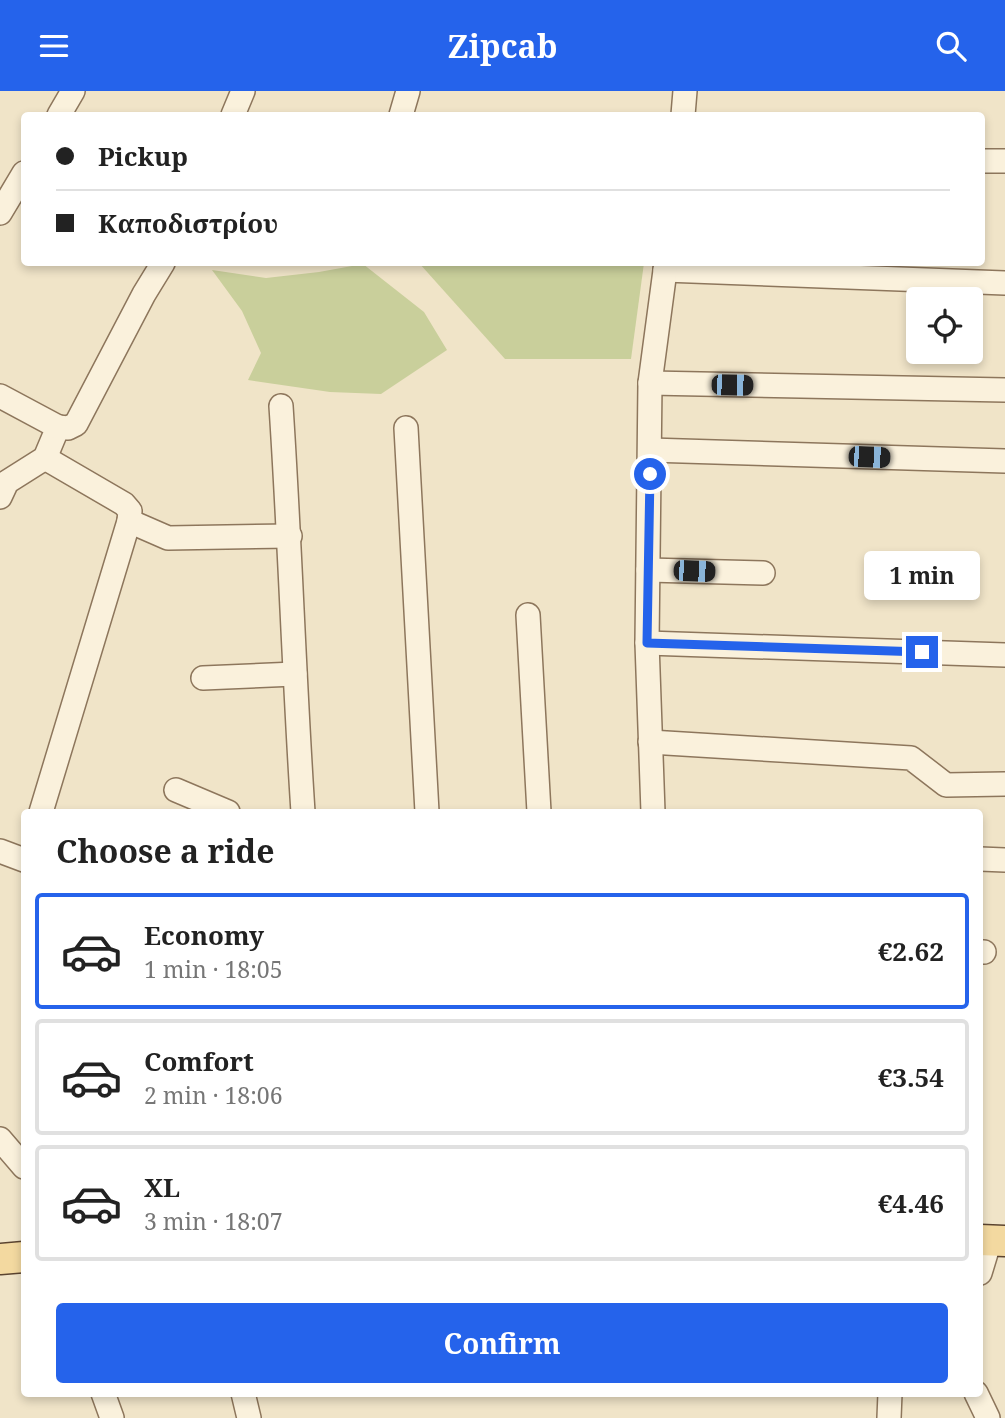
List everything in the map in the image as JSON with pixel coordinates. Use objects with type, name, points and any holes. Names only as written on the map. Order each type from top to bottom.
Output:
[{"type":"main road","points":[[0,1259],[21,1257]]},
{"type":"street","points":[[61,112],[74,91]]},
{"type":"street","points":[[234,112],[243,91]]},
{"type":"street","points":[[402,112],[408,91]]},
{"type":"street","points":[[683,112],[685,91]]},
{"type":"street","points":[[985,161],[1005,162]]},
{"type":"street","points":[[0,213],[21,178]]},
{"type":"street","points":[[0,396],[58,427],[68,428],[76,424],[161,266]]},
{"type":"street","points":[[653,809],[647,643],[650,383],[665,266],[1005,283]]},
{"type":"street","points":[[650,383],[1005,390]]},
{"type":"street","points":[[281,406],[303,809]]},
{"type":"street","points":[[0,497],[7,482],[45,458],[58,427]]},
{"type":"street","points":[[406,428],[426,809]]},
{"type":"street","points":[[650,450],[1005,461]]},
{"type":"street","points":[[42,809],[130,512],[124,504],[45,458]]},
{"type":"street","points":[[129,521],[168,538],[290,536]]},
{"type":"street","points":[[648,570],[763,573]]},
{"type":"street","points":[[528,615],[539,809]]},
{"type":"street","points":[[647,643],[1005,655]]},
{"type":"street","points":[[203,678],[295,674]]},
{"type":"street","points":[[650,742],[911,758],[946,785],[1005,784]]},
{"type":"street","points":[[176,790],[221,809]]},
{"type":"street","points":[[0,851],[21,859]]},
{"type":"street","points":[[983,859],[1005,860]]},
{"type":"street","points":[[0,1139],[21,1164]]},
{"type":"street","points":[[983,1265],[992,1240]]},
{"type":"street","points":[[104,1397],[112,1418]]},
{"type":"street","points":[[244,1397],[250,1418]]},
{"type":"street","points":[[889,1418],[890,1397]]},
{"type":"street","points":[[978,1397],[988,1418]]},
{"type":"green space","points":[[366,266],[424,312],[447,350],[381,394],[330,392],[248,380],[261,353],[242,311],[212,270],[266,278]]},
{"type":"green space","points":[[422,266],[644,266],[631,359],[505,359]]},
{"type":"route","points":[[650,474],[647,643],[922,652]]}]
